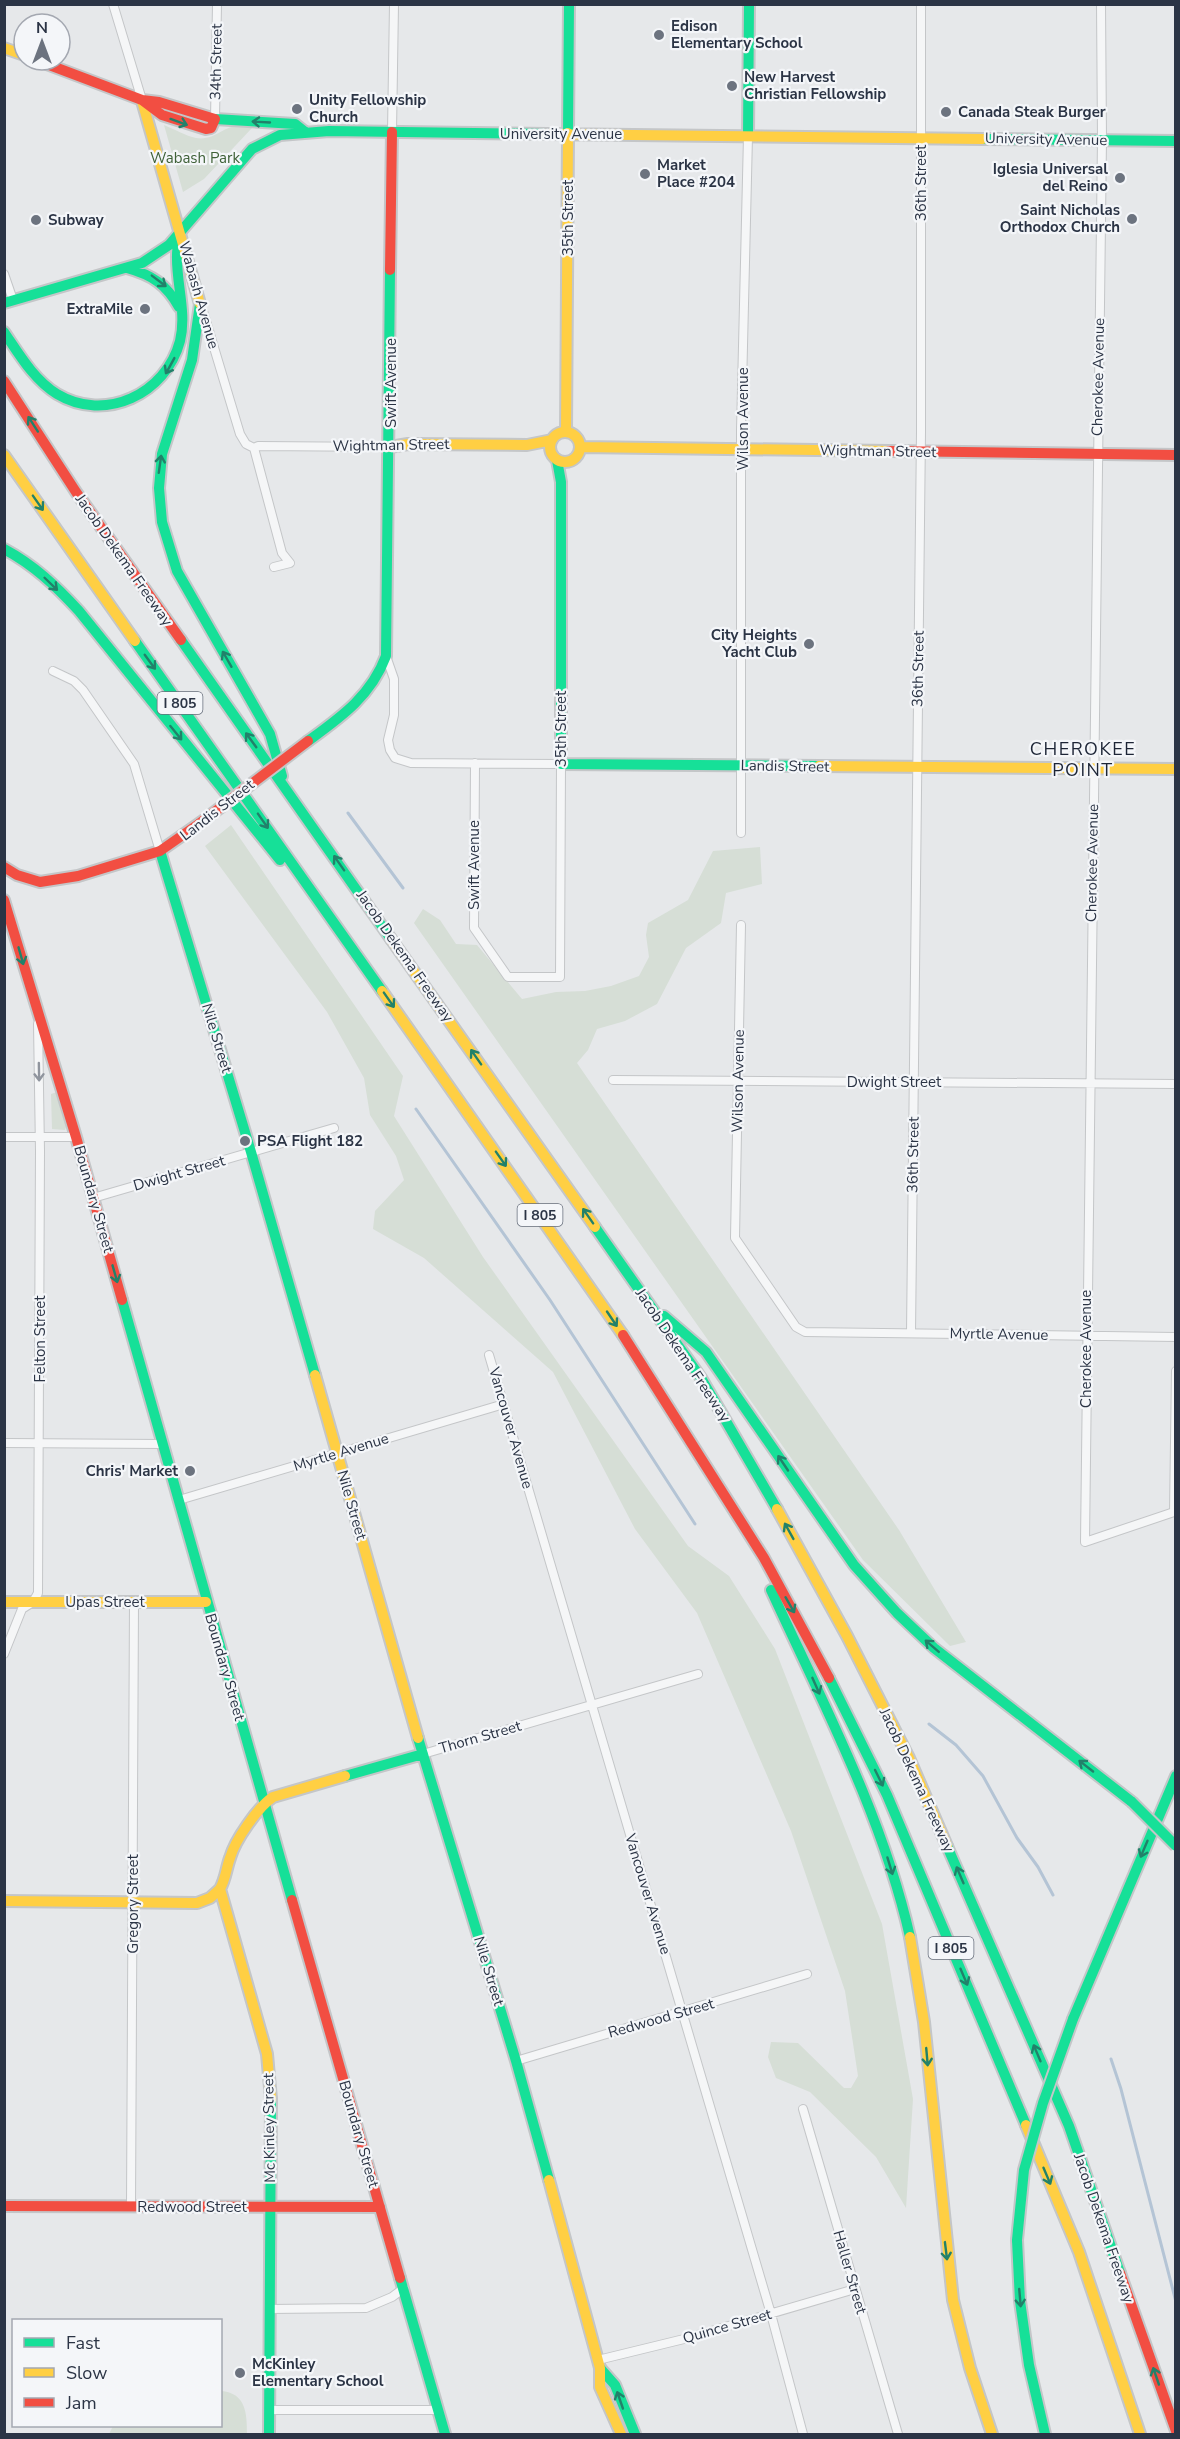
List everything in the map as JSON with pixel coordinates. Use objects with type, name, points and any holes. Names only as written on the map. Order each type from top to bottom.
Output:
[{"type":"main road","name":"35th Street","points":[[566,432],[569,4]]},
{"type":"main road","name":"Wilson Avenue","points":[[748,136],[749,4]]},
{"type":"main road","points":[[68,72],[142,100],[162,115],[199,128],[211,128],[215,119],[295,124],[305,132]]},
{"type":"main road","name":"Wabash Avenue","points":[[142,100],[200,304]]},
{"type":"main road","name":"University Avenue","points":[[9,301],[127,268],[157,255],[252,149],[261,142],[282,134],[392,132],[1176,141]]},
{"type":"main road","name":"Swift Avenue","points":[[387,656],[392,132]]},
{"type":"main road","points":[[4,332],[42,382],[57,394],[74,402],[110,406],[128,402],[141,395],[165,375],[173,362],[181,338],[177,258],[180,232]]},
{"type":"main road","points":[[127,268],[161,280],[180,310]]},
{"type":"main road","points":[[200,304],[192,360],[162,454],[159,488],[162,522],[177,572],[270,734],[285,787]]},
{"type":"main road","name":"Jacob Dekema Freeway","points":[[4,381],[76,492],[701,1378],[748,1456],[847,1636],[909,1758],[1069,2126],[1176,2431]]},
{"type":"main road","points":[[566,432],[576,437],[580,447],[578,456],[571,461]]},
{"type":"main road","name":"Wightman Street","points":[[390,447],[408,444],[527,445],[552,440],[558,434],[566,432]]},
{"type":"main road","points":[[552,440],[550,445],[554,457]]},
{"type":"main road","name":"Wightman Street","points":[[527,445],[554,457],[571,461]]},
{"type":"main road","name":"Wightman Street","points":[[580,447],[1176,455]]},
{"type":"main road","name":"I 805","points":[[4,455],[598,1298],[717,1482],[802,1625],[887,1795],[1079,2252],[1140,2434]]},
{"type":"main road","name":"35th Street","points":[[554,457],[561,482],[561,764]]},
{"type":"main road","name":"35th Street","points":[[561,482],[571,461]]},
{"type":"main road","points":[[4,549],[32,566],[53,585],[90,627],[355,952]]},
{"type":"main road","name":"Landis Street","points":[[4,867],[29,880],[52,881],[160,851],[357,704],[372,689],[387,656]]},
{"type":"main road","name":"Landis Street","points":[[561,764],[1176,769]]},
{"type":"main road","name":"Nile Street","points":[[160,851],[251,1152],[423,1754],[516,2061],[599,2364],[600,2388],[621,2434]]},
{"type":"main road","name":"Boundary Street","points":[[4,900],[76,1137],[206,1602],[445,2434]]},
{"type":"main road","points":[[648,1302],[706,1352],[825,1525],[854,1564],[897,1613],[934,1648],[1132,1802],[1176,1845]]},
{"type":"main road","points":[[717,1482],[794,1637],[838,1737],[887,1855],[905,1915],[916,1965],[924,2022],[953,2300],[961,2340],[974,2385],[992,2434]]},
{"type":"main road","name":"Upas Street","points":[[4,1602],[206,1602]]},
{"type":"main road","name":"Thorn Street","points":[[264,1803],[273,1797],[423,1754]]},
{"type":"main road","points":[[1045,2434],[1029,2365],[1020,2301],[1017,2240],[1024,2170],[1043,2103],[1072,2019],[1176,1776]]},
{"type":"main road","points":[[4,1901],[197,1903],[210,1898],[220,1889],[226,1879],[230,1857],[264,1803]]},
{"type":"main road","name":"Mc Kinley Street","points":[[220,1889],[267,2054],[271,2083],[269,2434]]},
{"type":"main road","name":"Redwood Street","points":[[4,2206],[380,2207]]},
{"type":"main road","name":"Nile Street","points":[[599,2364],[615,2385],[635,2434]]},
{"type":"street","name":"Wabash Avenue","points":[[113,4],[142,100]]},
{"type":"street","name":"34th Street","points":[[215,119],[217,4]]},
{"type":"street","name":"Swift Avenue","points":[[392,132],[394,4]]},
{"type":"street","name":"36th Street","points":[[911,1333],[920,453],[921,4]]},
{"type":"street","name":"Cherokee Avenue","points":[[1101,4],[1102,140],[1085,1542],[1174,1512],[1176,1371]]},
{"type":"street","name":"Wilson Avenue","points":[[741,833],[742,449],[748,136]]},
{"type":"street","points":[[4,274],[9,301]]},
{"type":"street","name":"Wabash Avenue","points":[[200,304],[240,434],[246,444],[254,448],[282,554],[290,562],[274,567]]},
{"type":"street","name":"Wightman Street","points":[[254,448],[258,446],[390,447]]},
{"type":"street","name":"Swift Avenue","points":[[387,656],[394,678],[394,715],[388,740],[395,758]]},
{"type":"street","name":"Nile Street","points":[[53,671],[74,681],[83,690],[134,764],[160,851]]},
{"type":"street","name":"Landis Street","points":[[395,758],[411,763],[561,764]]},
{"type":"street","name":"Swift Avenue","points":[[475,763],[474,928],[508,977],[560,976]]},
{"type":"street","name":"35th Street","points":[[560,976],[561,764]]},
{"type":"street","name":"Wilson Avenue","points":[[735,1238],[741,925]]},
{"type":"street","name":"Felton Street","points":[[4,1654],[22,1609],[33,1602],[38,1593],[40,1137],[38,1014]]},
{"type":"street","name":"Dwight Street","points":[[613,1080],[1176,1084]]},
{"type":"street","name":"Dwight Street","points":[[93,1198],[334,1128]]},
{"type":"street","points":[[4,1137],[76,1137]]},
{"type":"street","name":"Myrtle Avenue","points":[[735,1238],[795,1327],[805,1332],[1176,1336]]},
{"type":"street","name":"Vancouver Avenue","points":[[489,1355],[771,2314],[803,2434]]},
{"type":"street","name":"Myrtle Avenue","points":[[179,1500],[504,1404]]},
{"type":"street","points":[[4,1443],[163,1444]]},
{"type":"street","name":"Gregory Street","points":[[131,2207],[134,1602]]},
{"type":"street","name":"Thorn Street","points":[[423,1754],[698,1674]]},
{"type":"street","name":"Redwood Street","points":[[516,2061],[807,1974]]},
{"type":"street","name":"Haller Street","points":[[804,2109],[898,2434]]},
{"type":"street","points":[[269,2309],[366,2308],[392,2297],[404,2288]]},
{"type":"street","name":"Quince Street","points":[[599,2364],[855,2289]]},
{"type":"street","points":[[269,2410],[438,2410]]},
{"type":"green space","name":"Wabash Park","points":[[164,125],[196,138],[211,137],[236,126],[252,128],[204,179],[183,192]]},
{"type":"green space","points":[[231,825],[403,1076],[394,1116],[483,1257],[688,1546],[729,1576],[775,1649],[882,1924],[913,2099],[906,2208],[876,2157],[810,2092],[776,2078],[768,2057],[771,2042],[798,2043],[844,2088],[851,2088],[858,2076],[845,1991],[791,1831],[697,1613],[635,1529],[553,1372],[424,1258],[373,1229],[375,1211],[404,1180],[396,1156],[370,1115],[364,1078],[327,1012],[205,846]]},
{"type":"green space","points":[[760,847],[762,884],[726,893],[721,923],[686,948],[657,1004],[625,1021],[597,1029],[588,1050],[577,1063],[899,1530],[966,1642],[950,1646],[863,1560],[414,923],[423,909],[440,920],[456,944],[477,945],[522,999],[556,992],[585,991],[611,986],[639,976],[649,957],[646,935],[648,923],[688,900],[713,851]]},
{"type":"green space","points":[[57,1092],[67,1124],[65,1130],[52,1129],[51,1094]]},
{"type":"green space","points":[[222,2391],[236,2396],[243,2405],[247,2434],[109,2434],[112,2427],[222,2427]]},
{"type":"waterway","points":[[348,813],[403,888]]},
{"type":"waterway","points":[[416,1109],[550,1300],[695,1524]]},
{"type":"waterway","points":[[929,1724],[956,1745],[983,1776],[1017,1838],[1038,1867],[1053,1895]]},
{"type":"waterway","points":[[1111,2059],[1121,2089],[1176,2302]]},
{"type":"traffic: fast","points":[[568,133],[569,4]]},
{"type":"traffic: fast","points":[[748,136],[749,4]]},
{"type":"traffic: fast","points":[[215,119],[295,124],[305,132]]},
{"type":"traffic: fast","points":[[4,303],[142,263],[169,245],[252,149],[280,135],[329,131],[547,134]]},
{"type":"traffic: fast","points":[[983,139],[1176,141]]},
{"type":"traffic: fast","points":[[4,332],[21,358],[41,382],[57,394],[75,402],[94,405],[113,404],[148,389],[162,376],[173,360],[180,341],[182,309],[177,266],[180,232]]},
{"type":"traffic: fast","points":[[127,268],[158,282],[169,292],[179,307]]},
{"type":"traffic: fast","points":[[308,741],[354,704],[372,683],[386,656],[390,270]]},
{"type":"traffic: fast","points":[[200,304],[192,360],[162,454],[159,488],[162,522],[177,571],[270,734],[282,776]]},
{"type":"traffic: fast","points":[[557,460],[561,482],[561,764],[819,766]]},
{"type":"traffic: fast","points":[[4,549],[44,577],[79,611],[280,860]]},
{"type":"traffic: fast","points":[[181,640],[391,939]]},
{"type":"traffic: fast","points":[[135,641],[382,991]]},
{"type":"traffic: fast","points":[[160,851],[251,1152],[315,1375]]},
{"type":"traffic: fast","points":[[595,1227],[701,1378],[777,1509]]},
{"type":"traffic: fast","points":[[122,1300],[292,1900]]},
{"type":"traffic: fast","points":[[664,1316],[706,1352],[854,1565],[897,1613],[934,1648],[1132,1802]]},
{"type":"traffic: fast","points":[[771,1590],[868,1804],[898,1892],[910,1937]]},
{"type":"traffic: fast","points":[[829,1678],[887,1795],[1026,2125]]},
{"type":"traffic: fast","points":[[418,1738],[516,2061],[549,2180]]},
{"type":"traffic: fast","points":[[345,1776],[423,1754]]},
{"type":"traffic: fast","points":[[1073,2019],[1176,1776]]},
{"type":"traffic: fast","points":[[1132,1802],[1176,1846]]},
{"type":"traffic: fast","points":[[947,1846],[1069,2126],[1120,2273]]},
{"type":"traffic: fast","points":[[1017,2240],[1024,2170],[1043,2103],[1073,2019]]},
{"type":"traffic: fast","points":[[269,2434],[271,2099]]},
{"type":"traffic: fast","points":[[1017,2240],[1020,2301],[1029,2365],[1045,2434]]},
{"type":"traffic: fast","points":[[400,2278],[445,2434]]},
{"type":"traffic: fast","points":[[600,2368],[615,2385],[635,2434]]},
{"type":"traffic: slow","points":[[4,48],[12,51]]},
{"type":"traffic: slow","points":[[142,101],[200,304]]},
{"type":"traffic: slow","points":[[566,432],[568,133]]},
{"type":"traffic: slow","points":[[547,134],[983,139]]},
{"type":"traffic: slow","points":[[565,432],[576,436],[580,447],[576,458],[565,462],[554,458],[550,447],[554,436],[565,432]]},
{"type":"traffic: slow","points":[[390,447],[408,444],[527,445],[552,440]]},
{"type":"traffic: slow","points":[[580,447],[889,451]]},
{"type":"traffic: slow","points":[[4,455],[135,641]]},
{"type":"traffic: slow","points":[[819,766],[1176,769]]},
{"type":"traffic: slow","points":[[391,939],[595,1227]]},
{"type":"traffic: slow","points":[[382,991],[623,1335]]},
{"type":"traffic: slow","points":[[315,1375],[418,1738]]},
{"type":"traffic: slow","points":[[777,1509],[847,1636],[909,1758],[947,1846]]},
{"type":"traffic: slow","points":[[4,1602],[206,1602]]},
{"type":"traffic: slow","points":[[271,2099],[267,2054],[220,1889],[237,1842],[254,1816],[267,1802],[273,1797],[345,1776]]},
{"type":"traffic: slow","points":[[4,1901],[197,1903],[210,1898],[220,1889]]},
{"type":"traffic: slow","points":[[910,1937],[924,2022],[953,2300],[970,2368],[992,2434]]},
{"type":"traffic: slow","points":[[1026,2125],[1079,2252],[1140,2434]]},
{"type":"traffic: slow","points":[[549,2180],[600,2368],[600,2387],[621,2434]]},
{"type":"traffic: jam","points":[[68,72],[142,100]]},
{"type":"traffic: jam","points":[[142,100],[159,102],[215,119],[211,128],[206,129],[162,115],[142,100]]},
{"type":"traffic: jam","points":[[390,270],[392,132]]},
{"type":"traffic: jam","points":[[4,381],[76,492],[181,640]]},
{"type":"traffic: jam","points":[[889,451],[1176,455]]},
{"type":"traffic: jam","points":[[200,823],[308,741]]},
{"type":"traffic: jam","points":[[4,867],[17,875],[40,882],[78,876],[160,851],[200,823]]},
{"type":"traffic: jam","points":[[4,900],[76,1137],[122,1300]]},
{"type":"traffic: jam","points":[[623,1335],[764,1558],[829,1678]]},
{"type":"traffic: jam","points":[[292,1900],[400,2278]]},
{"type":"traffic: jam","points":[[4,2206],[380,2207]]},
{"type":"traffic: jam","points":[[1120,2273],[1176,2431]]},
{"type":"place","name":"Edison Elementary School","points":[[659,35]]},
{"type":"place","name":"New Harvest Christian Fellowship","points":[[732,86]]},
{"type":"place","name":"Unity Fellowship Church","points":[[297,109]]},
{"type":"place","name":"Canada Steak Burger","points":[[946,112]]},
{"type":"place","name":"Market Place #204","points":[[645,174]]},
{"type":"place","name":"Iglesia Universal del Reino","points":[[1120,178]]},
{"type":"place","name":"Saint Nicholas Orthodox Church","points":[[1132,219]]},
{"type":"place","name":"Subway","points":[[36,220]]},
{"type":"place","name":"ExtraMile","points":[[145,309]]},
{"type":"place","name":"City Heights Yacht Club","points":[[809,644]]},
{"type":"place","name":"PSA Flight 182","points":[[245,1141]]},
{"type":"place","name":"Chris' Market","points":[[190,1471]]},
{"type":"place","name":"McKinley Elementary School","points":[[240,2373]]},
{"type":"district","name":"CHEROKEE POINT","points":[[1083,759]]}]
